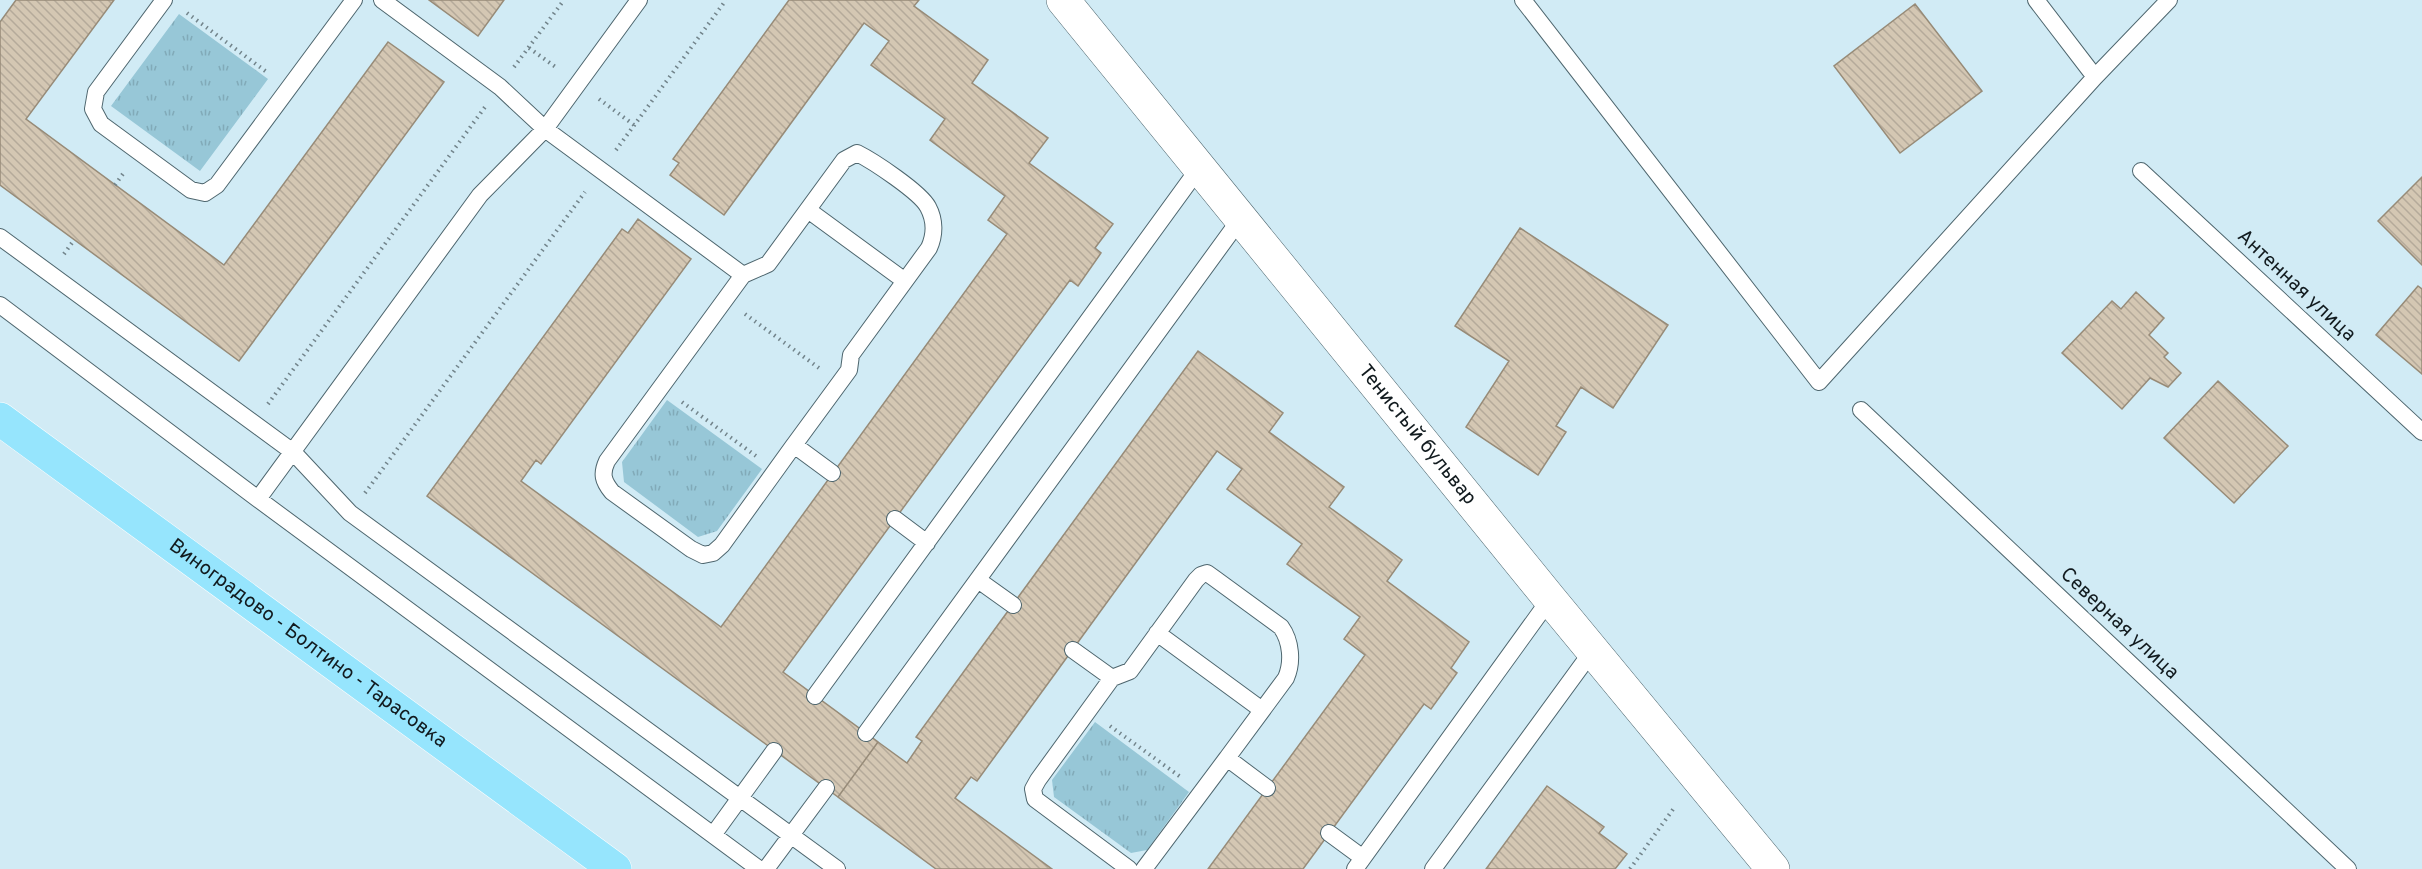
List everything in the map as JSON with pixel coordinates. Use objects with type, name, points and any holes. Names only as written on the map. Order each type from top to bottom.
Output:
[{"type":"main road","name":"Виноградово - Болтино - Тарасовка","points":[[0,419],[615,869]]},
{"type":"street","name":"Тенистый бульвар","points":[[1063,0],[1550,599],[1773,869]]},
{"type":"lane","points":[[171,3],[96,92],[93,109],[101,123],[191,190],[206,193],[217,185],[354,0]]},
{"type":"lane","points":[[382,0],[500,87],[545,129],[743,275]]},
{"type":"lane","points":[[258,500],[480,195],[545,129],[639,0]]},
{"type":"lane","points":[[1523,0],[1819,382],[2095,76],[2169,0]]},
{"type":"lane","points":[[2036,0],[2095,76]]},
{"type":"lane","points":[[857,153],[918,196],[928,206],[932,217],[934,238],[851,355],[849,370],[722,545],[712,553],[703,555],[691,549],[612,492],[604,483],[602,471],[743,275],[768,264],[844,160],[857,153]]},
{"type":"lane","points":[[815,696],[1199,168]]},
{"type":"lane","name":"Антенная улица","points":[[2141,171],[2422,432]]},
{"type":"lane","points":[[808,210],[905,281]]},
{"type":"lane","points":[[866,733],[1241,218]]},
{"type":"lane","points":[[0,237],[293,452],[350,513],[837,869]]},
{"type":"lane","points":[[0,305],[258,500],[759,869]]},
{"type":"lane","name":"Северная улица","points":[[1861,410],[2348,869]]},
{"type":"lane","points":[[794,445],[832,473]]},
{"type":"lane","points":[[895,519],[927,543]]},
{"type":"lane","points":[[1129,869],[1035,799],[1033,789],[1112,678],[1130,671],[1196,580],[1207,573],[1281,627],[1285,633],[1290,669],[1202,793],[1144,869]]},
{"type":"lane","points":[[978,580],[1013,605]]},
{"type":"lane","points":[[1329,833],[1359,863],[1550,599]]},
{"type":"lane","points":[[1157,633],[1262,710]]},
{"type":"lane","points":[[1072,650],[1112,678]]},
{"type":"lane","points":[[1433,869],[1593,650]]},
{"type":"lane","points":[[713,835],[774,751]]},
{"type":"lane","points":[[1227,758],[1267,788]]},
{"type":"lane","points":[[766,869],[826,788]]},
{"type":"path","points":[[254,423],[564,0]]},
{"type":"path","points":[[350,513],[726,0]]},
{"type":"path","points":[[171,3],[289,88]]},
{"type":"path","points":[[529,48],[558,68]]},
{"type":"path","points":[[594,95],[634,125]]},
{"type":"path","points":[[725,299],[840,383]]},
{"type":"path","points":[[661,387],[776,471]]},
{"type":"path","points":[[1089,710],[1202,793]]},
{"type":"path","points":[[1630,869],[1674,808]]},
{"type":"green space","points":[[179,14],[268,79],[200,171],[111,106]]},
{"type":"green space","points":[[667,400],[762,469],[717,531],[698,537],[624,482],[622,462]]},
{"type":"green space","points":[[1095,722],[1189,792],[1147,850],[1131,853],[1054,797],[1052,780]]},
{"type":"building","points":[[16,0],[114,0],[26,119],[224,265],[388,42],[444,82],[239,361],[0,185],[0,22]]},
{"type":"building","points":[[429,0],[504,0],[478,36]]},
{"type":"building","points":[[789,0],[919,0],[914,6],[988,60],[972,83],[1048,138],[1029,163],[1113,224],[1095,248],[1101,253],[1078,286],[1070,280],[783,672],[878,742],[838,797],[427,496],[622,229],[628,233],[638,219],[691,259],[541,464],[536,460],[521,481],[721,627],[1007,234],[988,220],[1005,196],[930,140],[945,119],[871,65],[889,41],[864,23],[724,215],[670,175],[679,163],[673,159]]},
{"type":"building","points":[[1915,4],[1982,91],[1900,153],[1834,66]]},
{"type":"building","points":[[2422,177],[2422,265],[2378,221]]},
{"type":"building","points":[[1520,228],[1668,325],[1613,408],[1581,387],[1556,426],[1566,432],[1538,475],[1466,427],[1509,361],[1455,326]]},
{"type":"building","points":[[2418,286],[2422,289],[2422,374],[2376,335]]},
{"type":"building","points":[[2136,292],[2164,318],[2149,335],[2168,353],[2164,357],[2181,373],[2168,387],[2150,378],[2122,409],[2062,353],[2112,301],[2121,309]]},
{"type":"building","points":[[1198,351],[1283,413],[1269,432],[1344,487],[1329,507],[1402,560],[1387,581],[1469,642],[1451,668],[1457,673],[1431,709],[1424,704],[1303,869],[1208,869],[1365,655],[1344,639],[1360,617],[1287,564],[1302,544],[1227,489],[1242,469],[1217,451],[977,781],[971,777],[955,798],[1052,869],[936,869],[838,797],[878,742],[907,763],[922,741],[916,737]]},
{"type":"building","points":[[2218,381],[2288,446],[2234,503],[2164,438]]},
{"type":"building","points":[[1547,786],[1604,827],[1599,833],[1627,854],[1615,869],[1486,869]]}]
